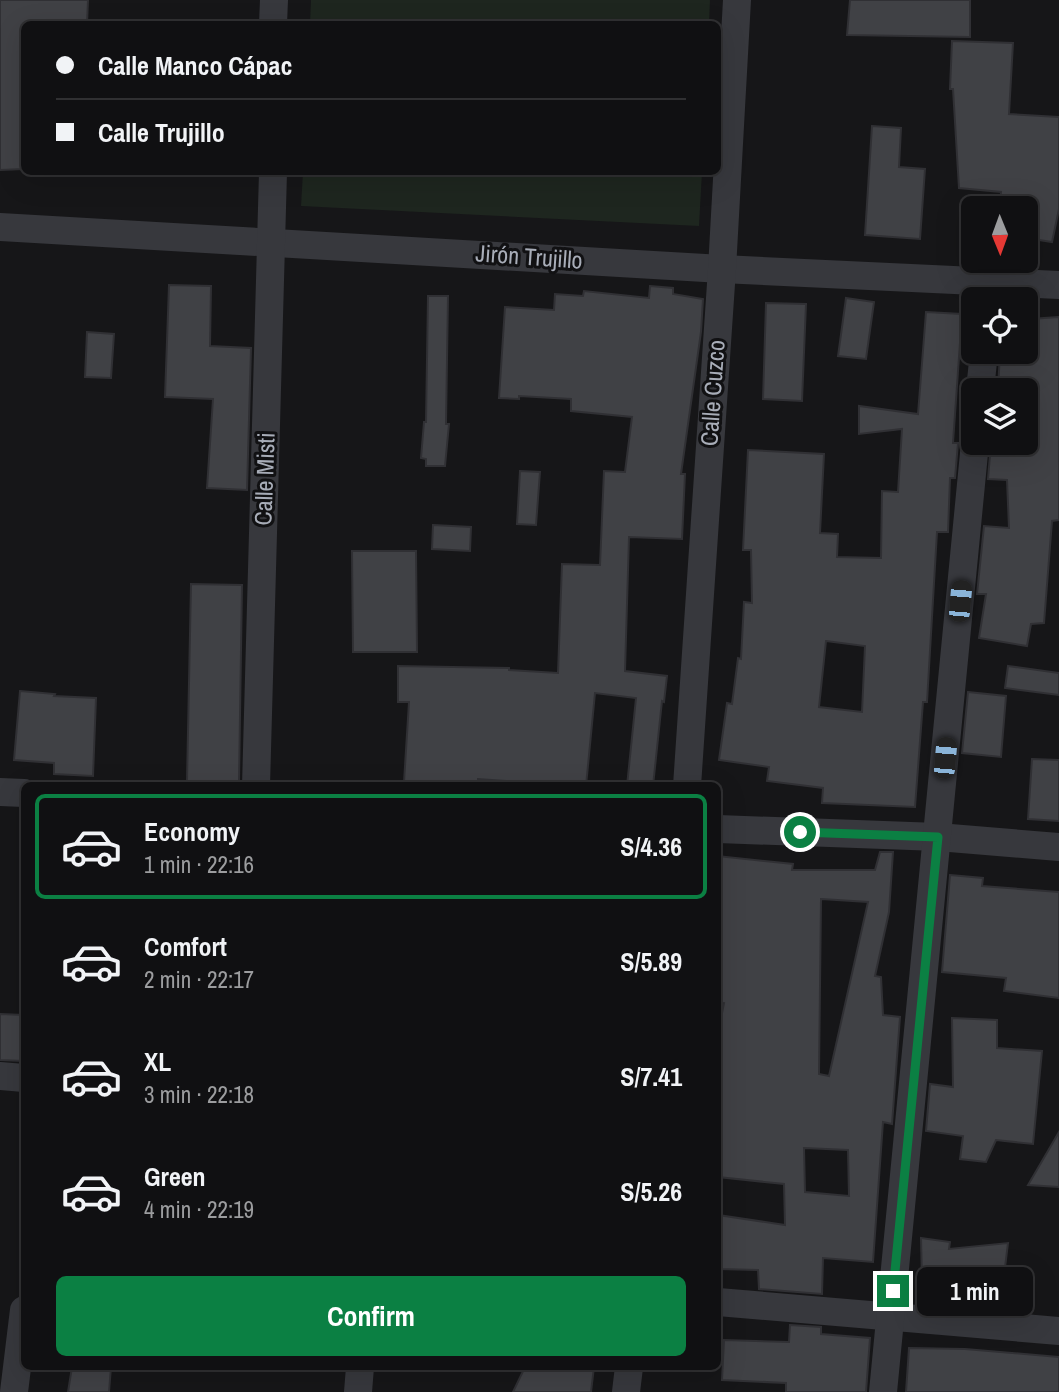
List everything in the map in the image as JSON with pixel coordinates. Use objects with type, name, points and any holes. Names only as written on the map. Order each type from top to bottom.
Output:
[{"type":"street","points":[[273,21],[274,0]]},
{"type":"street","name":"Calle Cuzco","points":[[687,782],[722,269],[737,0]]},
{"type":"street","name":"Calle Misti","points":[[256,782],[273,175]]},
{"type":"street","name":"Jirón Trujillo","points":[[0,227],[722,269],[961,289]]},
{"type":"street","name":"Jirón Trujillo","points":[[1036,287],[1059,285]]},
{"type":"street","points":[[883,1392],[974,455]]},
{"type":"street","points":[[0,792],[21,793]]},
{"type":"street","points":[[721,829],[938,837],[1059,847]]},
{"type":"street","points":[[0,1076],[21,1078]]},
{"type":"street","points":[[721,1302],[1059,1331]]},
{"type":"street","points":[[0,1312],[21,1312]]},
{"type":"street","points":[[14,1392],[21,1336]]},
{"type":"street","points":[[358,1392],[360,1370]]},
{"type":"street","points":[[626,1392],[629,1370]]},
{"type":"shaded area","points":[[311,0],[710,0],[709,21],[310,21]]},
{"type":"shaded area","points":[[303,175],[702,175],[699,226],[301,206]]},
{"type":"building","points":[[0,0],[88,0],[87,21],[21,21],[21,169],[0,170]]},
{"type":"building","points":[[850,0],[970,0],[970,37],[847,35]]},
{"type":"building","points":[[952,41],[1013,43],[1009,114],[1059,117],[1059,209],[1052,242],[1038,240],[1038,196],[1001,196],[1001,192],[959,188],[953,89],[950,89]]},
{"type":"building","points":[[872,126],[901,128],[899,167],[925,169],[920,239],[865,235]]},
{"type":"building","points":[[169,285],[211,286],[210,346],[251,348],[247,490],[207,488],[213,399],[165,397]]},
{"type":"building","points":[[650,286],[673,288],[673,294],[703,299],[701,332],[681,474],[685,474],[682,539],[629,537],[625,671],[667,676],[653,782],[627,782],[636,698],[595,693],[586,782],[478,779],[478,782],[404,782],[409,702],[398,702],[398,666],[509,668],[558,673],[562,564],[600,565],[604,471],[625,472],[632,417],[571,411],[571,399],[519,396],[519,399],[499,398],[505,307],[554,310],[555,294],[583,296],[584,291],[649,298]]},
{"type":"building","points":[[428,296],[448,296],[446,424],[449,424],[445,466],[426,466],[426,459],[421,458],[426,422]]},
{"type":"building","points":[[846,298],[874,302],[866,359],[838,356]]},
{"type":"building","points":[[766,303],[806,304],[802,401],[763,399]]},
{"type":"building","points":[[926,312],[961,314],[953,443],[958,443],[955,478],[950,478],[948,532],[937,532],[927,702],[923,702],[915,807],[822,803],[823,788],[767,781],[769,767],[719,760],[727,703],[732,704],[738,658],[741,659],[744,602],[752,603],[751,550],[743,550],[748,450],[824,454],[820,533],[838,534],[837,557],[881,558],[882,491],[898,492],[902,429],[859,434],[859,406],[918,414]],"holes":[[[826,641],[865,646],[862,712],[819,707]]]},
{"type":"building","points":[[1059,317],[1059,520],[1052,521],[1044,623],[1031,624],[1027,646],[979,638],[986,594],[977,594],[984,526],[1009,528],[1007,480],[988,479],[990,455],[1038,455],[1038,378],[999,378],[999,364],[1038,364],[1038,318]]},
{"type":"building","points":[[87,332],[114,334],[111,378],[85,377]]},
{"type":"building","points":[[520,471],[540,472],[536,525],[517,524]]},
{"type":"building","points":[[433,525],[471,527],[470,551],[432,549]]},
{"type":"building","points":[[352,551],[416,551],[417,652],[353,652]]},
{"type":"building","points":[[191,584],[242,585],[239,782],[187,781]]},
{"type":"building","points":[[1008,666],[1059,673],[1059,695],[1005,688]]},
{"type":"building","points":[[20,691],[96,698],[93,776],[54,774],[54,763],[14,760]]},
{"type":"building","points":[[968,692],[1006,696],[1001,757],[962,753]]},
{"type":"building","points":[[1032,759],[1059,760],[1059,821],[1028,819]]},
{"type":"building","points":[[880,852],[893,852],[889,912],[875,976],[881,977],[883,1015],[900,1017],[892,1124],[883,1122],[873,1262],[823,1258],[822,1294],[759,1289],[758,1270],[721,1269],[721,1215],[785,1225],[784,1184],[721,1177],[721,1018],[724,1003],[721,1002],[721,856],[793,864],[792,870],[875,870]],"holes":[[[821,899],[868,902],[829,1076],[819,1074]],[[804,1148],[848,1150],[849,1196],[805,1192]]]},
{"type":"building","points":[[950,875],[983,878],[982,886],[1059,892],[1059,998],[1004,991],[1006,978],[942,972]]},
{"type":"building","points":[[0,1014],[21,1015],[21,1061],[0,1060]]},
{"type":"building","points":[[952,1018],[997,1020],[997,1048],[1042,1051],[1033,1144],[996,1140],[986,1162],[960,1159],[963,1136],[926,1131],[930,1084],[953,1087]]},
{"type":"building","points":[[1059,1132],[1059,1187],[1028,1185]]},
{"type":"building","points":[[921,1238],[950,1242],[949,1249],[1008,1243],[1003,1284],[943,1278],[922,1280]]},
{"type":"building","points":[[790,1325],[821,1327],[821,1334],[870,1338],[866,1392],[786,1392],[786,1383],[722,1380],[724,1340],[789,1342]]},
{"type":"building","points":[[909,1348],[965,1349],[1059,1357],[1059,1392],[906,1392]]},
{"type":"building","points":[[72,1370],[111,1370],[109,1392],[68,1392]]},
{"type":"building","points":[[524,1370],[594,1370],[591,1392],[513,1392]]},
{"type":"route","points":[[800,832],[938,837],[893,1291]]}]
